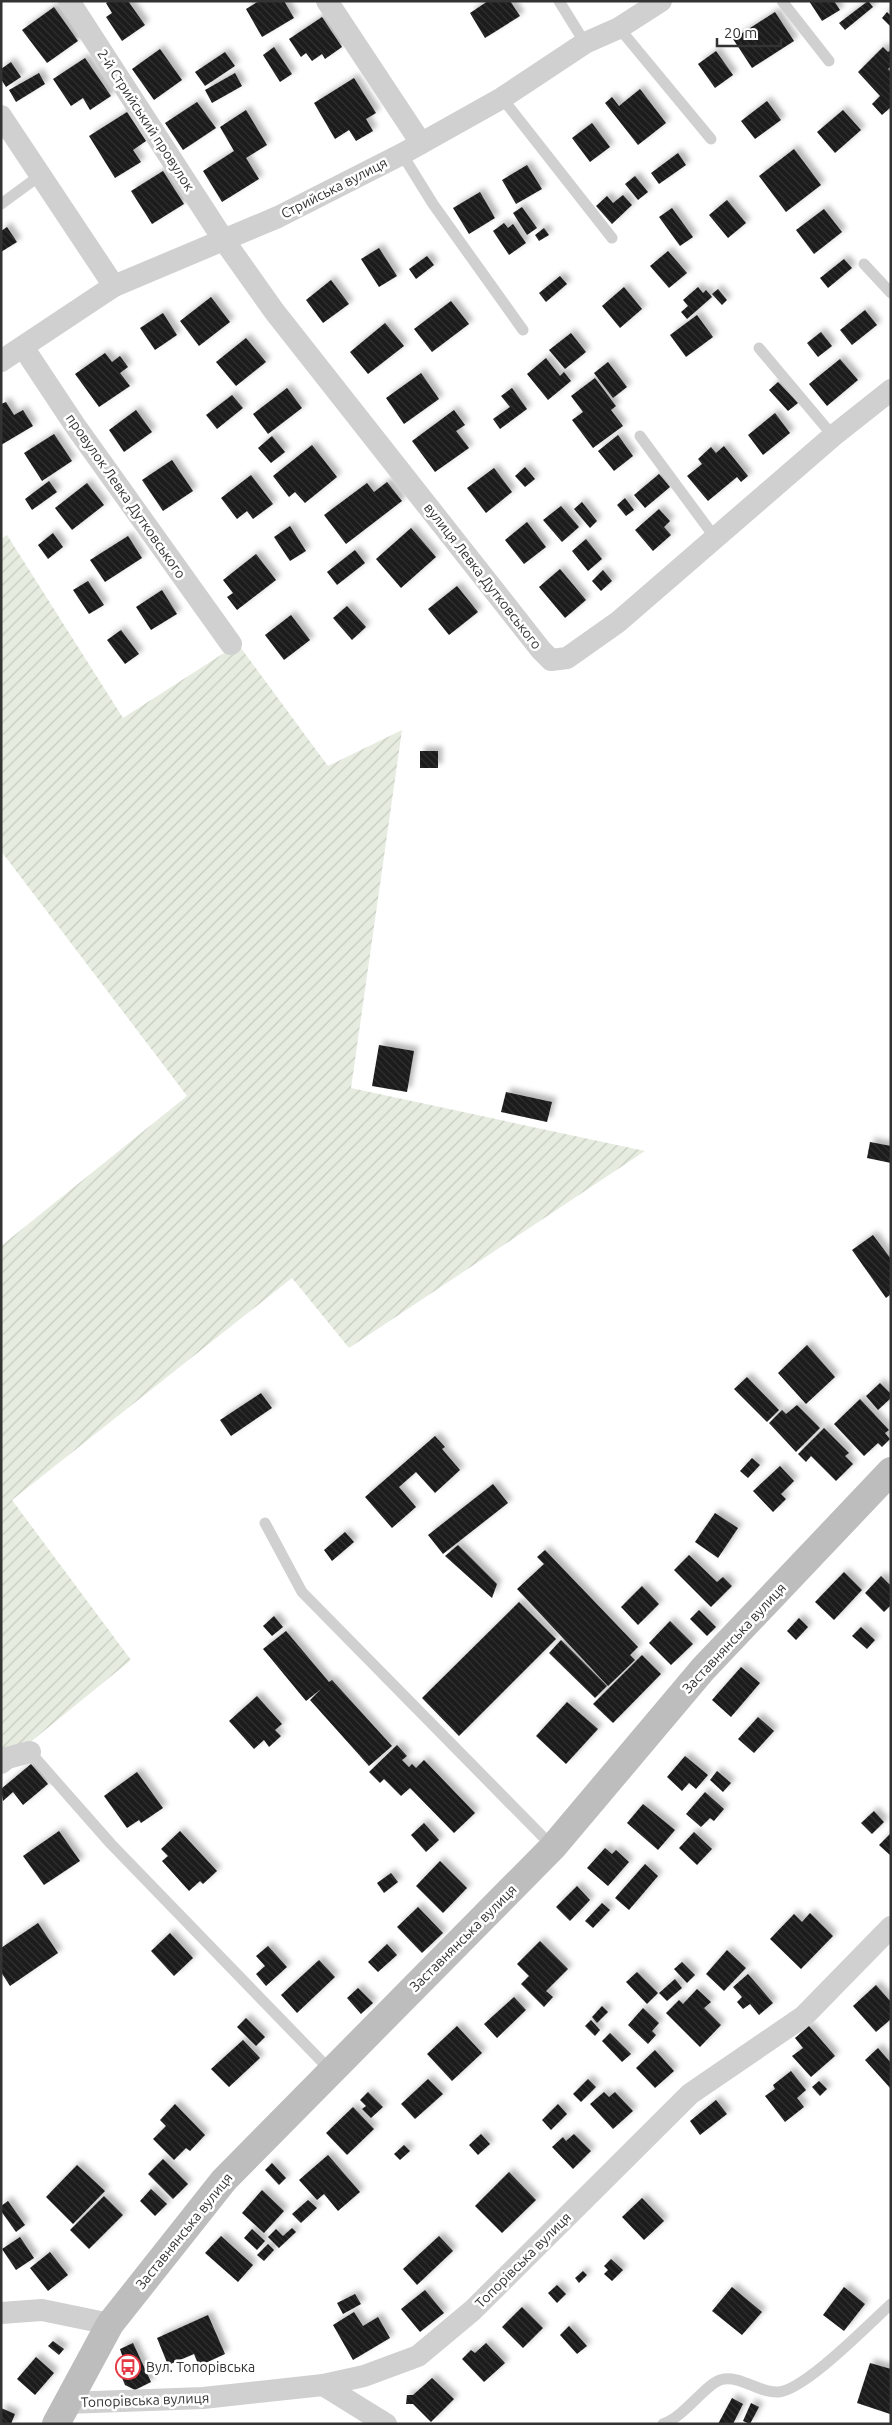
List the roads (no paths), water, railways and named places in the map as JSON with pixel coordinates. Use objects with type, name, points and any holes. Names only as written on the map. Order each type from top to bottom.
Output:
[{"type":"street","name":"2-й Стрийський провулок","points":[[69,1],[224,239]]},
{"type":"street","points":[[327,1],[412,149]]},
{"type":"street","name":"Стрийська вулиця","points":[[1,361],[114,286],[278,217],[412,149],[502,98],[585,43],[619,28],[661,1]]},
{"type":"street","points":[[1,116],[42,174],[114,286]]},
{"type":"street","name":"вулиця Левка Дутковського","points":[[224,239],[274,312],[541,650],[551,660],[567,658],[618,622],[833,436],[891,390]]},
{"type":"street","name":"провулок Левка Дутковського","points":[[23,347],[76,427],[231,644]]},
{"type":"street","name":"Заставнянська вулиця","points":[[61,2413],[110,2324],[224,2180],[330,2070],[553,1847],[703,1669],[891,1471]]},
{"type":"street","points":[[1,1763],[8,1758],[30,1752]]},
{"type":"street","name":"Топорівська вулиця","points":[[61,2413],[323,2385],[364,2376],[418,2356],[473,2310],[690,2094],[804,2016],[891,1927]]},
{"type":"street","points":[[1,2313],[42,2310],[110,2324]]},
{"type":"street","points":[[323,2385],[386,2424]]},
{"type":"lane","points":[[559,1],[585,43]]},
{"type":"lane","points":[[782,1],[829,61]]},
{"type":"lane","points":[[619,28],[711,138]]},
{"type":"lane","points":[[502,98],[612,238]]},
{"type":"lane","points":[[412,149],[433,204],[524,330]]},
{"type":"lane","points":[[1,204],[42,174]]},
{"type":"lane","points":[[864,264],[891,293]]},
{"type":"lane","points":[[759,348],[833,436]]},
{"type":"lane","points":[[640,436],[685,500],[716,539]]},
{"type":"lane","points":[[265,1523],[302,1592],[553,1847]]},
{"type":"lane","points":[[30,1752],[111,1844],[330,2070]]},
{"type":"lane","points":[[663,2424],[675,2419],[718,2380],[733,2378],[768,2392],[782,2392],[805,2381],[891,2304]]},
{"type":"place","name":"Вул. Топорівська","points":[[128,2367]]}]
